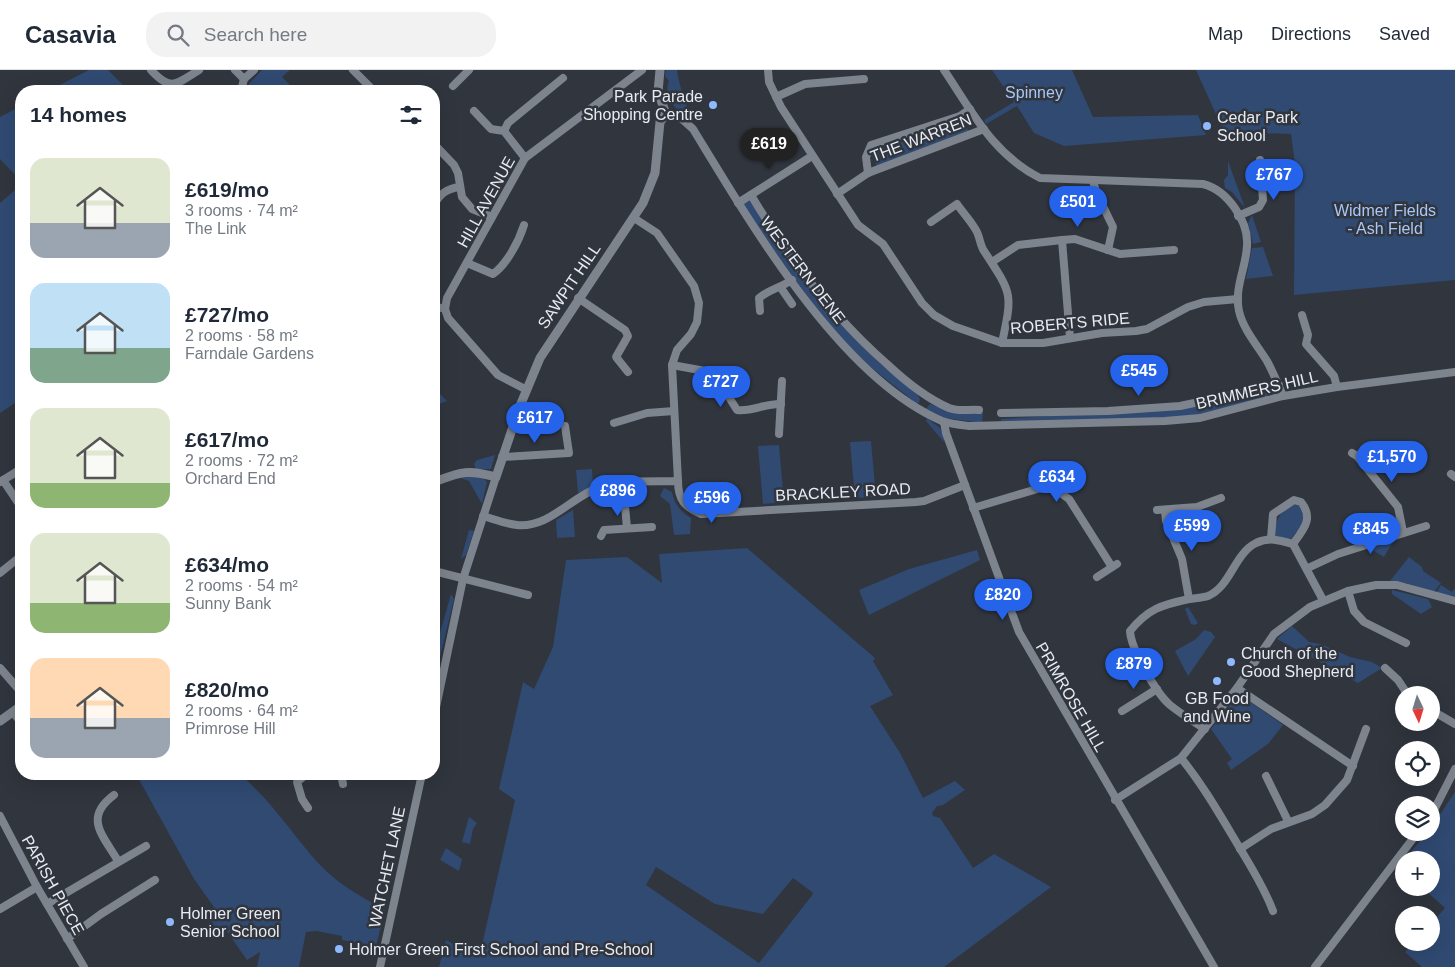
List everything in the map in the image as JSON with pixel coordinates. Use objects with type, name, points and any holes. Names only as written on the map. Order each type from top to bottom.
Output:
[{"type":"street","points":[[150,70],[163,83],[169,85],[178,84],[199,70]]},
{"type":"street","points":[[235,70],[244,79]]},
{"type":"street","points":[[242,85],[244,79],[254,70]]},
{"type":"street","points":[[352,70],[368,85]]},
{"type":"street","points":[[453,86],[468,70]]},
{"type":"street","name":"HILL AVENUE","points":[[445,309],[448,298],[525,158],[642,70]]},
{"type":"street","points":[[660,70],[658,92],[666,114]]},
{"type":"street","name":"ROBERTS RIDE","points":[[768,70],[769,82],[776,97],[812,156],[858,225],[883,244],[922,303],[934,316],[952,326],[1002,344],[1021,345],[1142,330],[1188,307],[1204,302],[1238,299]]},
{"type":"street","points":[[944,70],[1000,152],[1024,170],[1040,178],[1203,184],[1215,187],[1223,194],[1238,216],[1245,232],[1247,245],[1238,299],[1243,324],[1268,363],[1283,396]]},
{"type":"street","points":[[504,131],[508,123],[563,78]]},
{"type":"street","points":[[776,97],[805,84],[864,79]]},
{"type":"street","name":"THE WARREN","points":[[868,173],[866,157],[871,145],[960,116],[970,109]]},
{"type":"street","points":[[474,111],[491,129],[504,131],[525,158]]},
{"type":"street","name":"WESTERN DENE","points":[[666,114],[682,119],[693,129],[738,203],[828,329],[876,377],[920,410],[944,422]]},
{"type":"street","name":"SAWPIT HILL","points":[[496,477],[527,390],[549,343],[643,203],[655,173],[660,122],[666,114]]},
{"type":"street","name":"THE WARREN","points":[[837,194],[868,173],[984,129]]},
{"type":"street","points":[[440,150],[454,165],[458,173],[458,186],[462,197],[472,209],[492,217]]},
{"type":"street","points":[[738,203],[812,156]]},
{"type":"street","points":[[1238,216],[1259,207],[1262,200],[1260,160]]},
{"type":"street","points":[[1094,181],[1096,192],[1113,227],[1108,250]]},
{"type":"street","points":[[440,194],[448,188],[458,186]]},
{"type":"street","points":[[751,195],[771,228],[841,321],[900,376],[929,398],[950,408],[965,411],[979,410]]},
{"type":"street","points":[[931,222],[959,203],[978,233],[982,248],[1005,282],[1009,295],[1010,308],[1002,344]]},
{"type":"street","points":[[634,218],[657,234],[694,286],[699,304],[697,322],[691,334],[678,350],[672,365],[705,372],[717,378],[737,410],[746,411],[773,404],[781,404]]},
{"type":"street","points":[[467,263],[493,274],[499,270],[524,225]]},
{"type":"street","points":[[992,262],[1018,246],[1075,239],[1120,254],[1174,250]]},
{"type":"street","points":[[1062,240],[1070,338]]},
{"type":"street","points":[[760,311],[759,298],[770,289],[781,288],[792,280]]},
{"type":"street","points":[[781,288],[792,304]]},
{"type":"street","points":[[578,298],[625,330],[628,336],[627,341],[616,357],[628,372]]},
{"type":"street","points":[[440,308],[445,309],[448,318],[498,376],[527,390]]},
{"type":"street","points":[[1302,315],[1308,334],[1306,344],[1334,376],[1337,386]]},
{"type":"street","name":"BRACKLEY ROAD","points":[[672,365],[678,493],[686,507],[701,514],[916,502],[965,485]]},
{"type":"street","name":"BRIMMERS HILL","points":[[944,422],[969,426],[1165,421],[1200,418],[1283,396],[1337,386],[1455,372]]},
{"type":"street","points":[[779,434],[782,381]]},
{"type":"street","points":[[1000,413],[1108,411],[1180,406],[1278,385]]},
{"type":"street","points":[[920,410],[929,398]]},
{"type":"street","points":[[614,422],[647,413],[674,411]]},
{"type":"street","name":"PRIMROSE HILL","points":[[944,422],[973,508],[1019,632],[1115,800],[1182,910],[1214,967]]},
{"type":"street","points":[[502,457],[569,453],[565,426]]},
{"type":"street","points":[[1352,453],[1357,456],[1398,507],[1403,532]]},
{"type":"street","points":[[440,480],[459,473],[472,471],[496,477],[463,579],[440,688]]},
{"type":"street","points":[[15,473],[1,481],[15,499]]},
{"type":"street","points":[[483,516],[512,524],[528,524],[542,521],[593,490],[623,484],[678,481]]},
{"type":"street","points":[[623,484],[627,528]]},
{"type":"street","points":[[973,508],[1044,487],[1055,489],[1069,499],[1115,565],[1097,577]]},
{"type":"street","points":[[1189,599],[1182,559],[1161,510],[1197,507],[1221,498]]},
{"type":"street","points":[[1271,538],[1273,514],[1294,500],[1301,502],[1309,516],[1308,523],[1293,544]]},
{"type":"street","points":[[1308,568],[1338,554],[1403,532],[1417,531],[1426,526]]},
{"type":"street","points":[[601,536],[604,530],[652,527]]},
{"type":"street","points":[[1205,729],[1168,704],[1131,641],[1130,631],[1142,616],[1165,604],[1208,596],[1223,584],[1243,555],[1254,544],[1271,538],[1293,544],[1308,568],[1323,600]]},
{"type":"street","points":[[0,573],[15,561]]},
{"type":"street","points":[[440,573],[528,595]]},
{"type":"street","points":[[1115,800],[1181,758],[1237,688],[1274,634],[1310,607],[1348,591],[1376,585],[1397,584],[1455,601]]},
{"type":"street","points":[[1348,591],[1354,611],[1364,622],[1406,643]]},
{"type":"street","points":[[0,668],[15,685]]},
{"type":"street","points":[[1385,668],[1402,686]]},
{"type":"street","points":[[1237,688],[1353,766]]},
{"type":"street","points":[[1122,711],[1158,689]]},
{"type":"street","points":[[0,721],[15,710]]},
{"type":"street","points":[[1440,715],[1455,724]]},
{"type":"street","points":[[1240,849],[1271,829],[1312,814],[1325,805],[1347,780],[1366,729]]},
{"type":"street","points":[[1181,758],[1198,779],[1267,894],[1273,910]]},
{"type":"street","points":[[1440,798],[1455,769]]},
{"type":"street","points":[[1266,776],[1288,822]]},
{"type":"street","points":[[300,780],[297,782],[302,799],[308,808]]},
{"type":"street","points":[[342,780],[343,784]]},
{"type":"street","name":"WATCHET LANE","points":[[380,967],[421,780]]},
{"type":"street","points":[[114,795],[98,812],[96,825],[118,861]]},
{"type":"street","name":"PARISH PIECE","points":[[0,816],[37,887],[84,967]]},
{"type":"street","points":[[1314,967],[1411,841]]},
{"type":"street","points":[[47,904],[146,846]]},
{"type":"street","points":[[67,939],[101,914],[155,880]]},
{"type":"street","points":[[0,909],[37,887]]},
{"type":"green space","points":[[89,70],[108,70],[123,85],[60,85]]},
{"type":"green space","points":[[262,70],[290,70],[282,77],[290,85],[249,84]]},
{"type":"green space","points":[[666,70],[677,70],[690,121],[669,99],[667,87],[669,81],[665,76]]},
{"type":"green space","name":"Spinney","points":[[992,70],[1072,70],[1093,117],[1198,115],[1206,135],[1064,146],[1034,133],[1017,106],[986,124],[984,120],[1014,102]]},
{"type":"green space","name":"Widmer Fields - Ash Field","points":[[1196,70],[1455,70],[1455,280],[1294,295],[1295,164],[1291,134],[1224,132]]},
{"type":"green space","points":[[15,109],[15,175],[0,159],[0,117]]},
{"type":"green space","points":[[962,121],[971,134],[877,167],[872,156],[876,150]]},
{"type":"green space","points":[[1228,161],[1245,208],[1232,192],[1225,188],[1224,180],[1228,175]]},
{"type":"green space","points":[[15,190],[15,403],[0,413],[0,203]]},
{"type":"green space","points":[[750,201],[843,327],[884,367],[916,392],[920,399],[919,403],[916,403],[868,365],[832,330],[744,206],[744,203]]},
{"type":"green space","points":[[1252,215],[1261,242],[1253,244],[1248,223]]},
{"type":"green space","points":[[1263,247],[1273,276],[1246,279],[1252,248]]},
{"type":"green space","points":[[1267,391],[1268,398],[1222,411],[1182,418],[1001,422],[1001,419],[1188,408]]},
{"type":"green space","points":[[440,394],[447,401],[440,404]]},
{"type":"green space","points":[[930,404],[956,413],[983,413],[982,423],[945,418],[926,409]]},
{"type":"green space","points":[[927,418],[940,428],[945,440],[943,441],[926,421]]},
{"type":"green space","points":[[871,441],[876,497],[855,498],[850,442]]},
{"type":"green space","points":[[779,445],[784,502],[763,504],[758,446]]},
{"type":"green space","points":[[495,455],[491,469],[476,469],[474,464],[477,460]]},
{"type":"green space","points":[[592,469],[593,486],[578,493],[576,470]]},
{"type":"green space","points":[[468,475],[483,478],[487,482],[482,504],[469,481],[460,478]]},
{"type":"green space","points":[[1065,477],[1066,481],[1059,487],[1049,485],[1029,488],[1027,479]]},
{"type":"green space","points":[[664,488],[672,492],[674,500],[679,507],[691,518],[690,534],[674,535],[670,504],[660,496]]},
{"type":"green space","points":[[1296,504],[1302,508],[1306,520],[1290,540],[1278,538],[1274,534],[1278,519],[1286,509]]},
{"type":"green space","points":[[573,510],[575,537],[557,538],[556,520]]},
{"type":"green space","points":[[469,530],[474,531],[466,555],[461,559]]},
{"type":"green space","points":[[1394,540],[1384,557],[1369,548]]},
{"type":"green space","points":[[747,548],[875,658],[873,661],[893,695],[870,706],[900,753],[923,798],[955,781],[965,790],[943,805],[937,806],[932,813],[933,816],[940,818],[973,868],[994,854],[1051,887],[944,967],[439,967],[446,940],[479,958],[515,800],[499,789],[523,682],[534,689],[553,647],[566,560],[627,557],[662,583],[659,554]],"holes":[[[656,867],[715,904],[763,914],[793,878],[813,894],[759,963],[646,885]]]},
{"type":"green space","points":[[977,550],[980,560],[869,615],[859,590],[909,569]]},
{"type":"green space","points":[[1409,557],[1422,567],[1423,571],[1441,583],[1434,592],[1406,583],[1390,581]]},
{"type":"green space","points":[[1441,585],[1452,592],[1455,588],[1455,596],[1436,593]]},
{"type":"green space","points":[[1392,590],[1428,599],[1432,607],[1421,614],[1392,594]]},
{"type":"green space","points":[[451,594],[454,599],[440,657],[440,633]]},
{"type":"green space","points":[[1188,607],[1198,623],[1195,625],[1191,624],[1185,609]]},
{"type":"green space","points":[[1292,626],[1309,642],[1321,644],[1350,657],[1372,662],[1382,668],[1358,683],[1277,639]]},
{"type":"green space","points":[[1204,630],[1211,632],[1215,637],[1188,676],[1175,651],[1196,639]]},
{"type":"green space","points":[[1246,699],[1283,725],[1268,744],[1231,770],[1227,763],[1232,759],[1211,729],[1233,701]]},
{"type":"green space","points":[[139,780],[246,780],[262,795],[328,873],[351,890],[385,910],[376,946],[342,940],[342,936],[317,931],[306,932],[299,967],[257,967],[260,952],[247,960],[226,930],[221,934],[205,914],[214,907],[194,879]]},
{"type":"green space","points":[[1455,792],[1455,967],[1422,967],[1405,952],[1440,951],[1440,914],[1445,908],[1432,896],[1440,896],[1440,851],[1412,851],[1420,841],[1440,841],[1440,814]]},
{"type":"green space","points":[[469,817],[477,823],[473,829],[470,844],[462,842]]},
{"type":"green space","points":[[446,848],[462,859],[459,871],[440,860]]},
{"type":"place","name":"Park Parade Shopping Centre","points":[[713,105]]},
{"type":"place","name":"Cedar Park School","points":[[1207,126]]},
{"type":"place","name":"Church of the Good Shepherd","points":[[1231,662]]},
{"type":"place","name":"GB Food and Wine","points":[[1217,681]]},
{"type":"place","name":"Holmer Green Senior School","points":[[170,922]]},
{"type":"place","name":"Holmer Green First School and Pre-School","points":[[339,949]]}]
